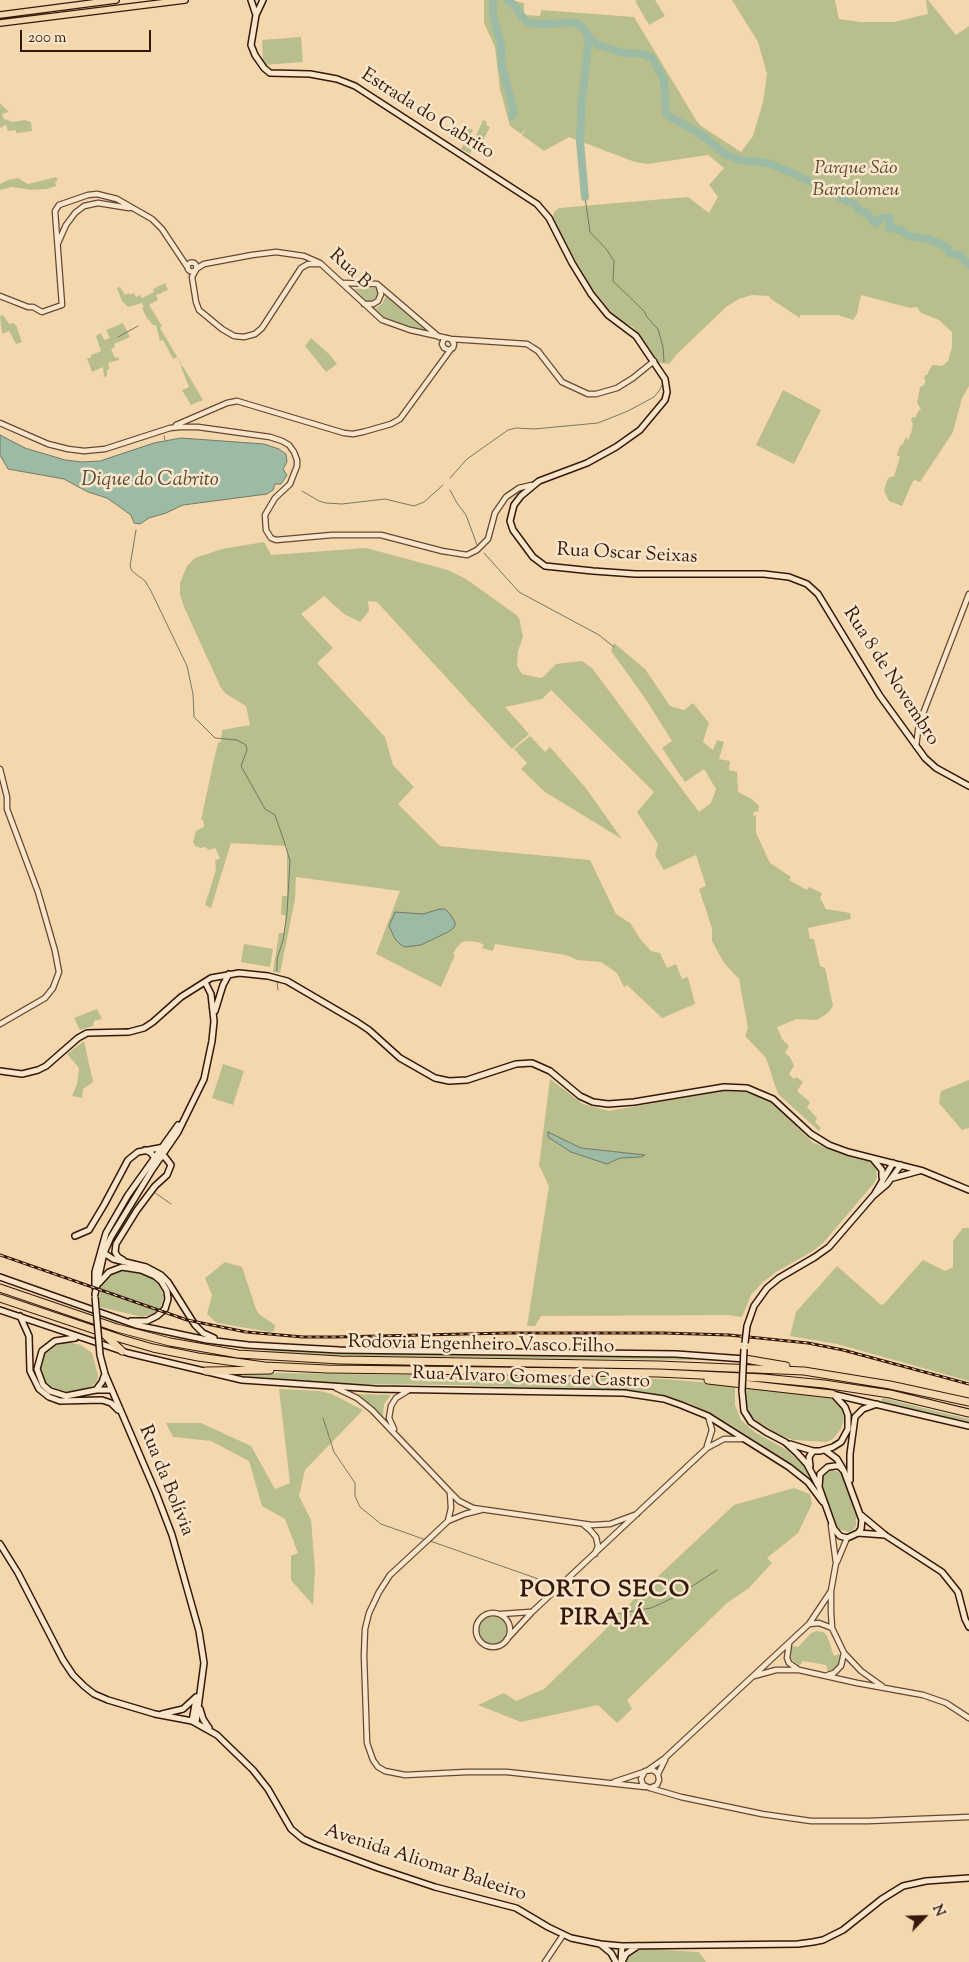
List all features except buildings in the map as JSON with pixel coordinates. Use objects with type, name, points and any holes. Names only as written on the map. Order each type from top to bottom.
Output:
[{"type":"highway","name":"Rodovia Engenheiro Vasco Filho","points":[[0,1288],[117,1328],[170,1342],[238,1354],[330,1360],[659,1364],[804,1371],[890,1385],[969,1402]]},
{"type":"highway","name":"Rodovia Engenheiro Vasco Filho","points":[[0,1298],[153,1348],[198,1357],[265,1366],[658,1373],[762,1378],[824,1384],[890,1394],[969,1413]]},
{"type":"highway","points":[[103,1333],[122,1351]]},
{"type":"highway","points":[[746,1359],[804,1371]]},
{"type":"highway","points":[[206,1371],[257,1371],[296,1368]]},
{"type":"highway","points":[[658,1373],[832,1394]]},
{"type":"main road","points":[[0,15],[116,0]]},
{"type":"main road","points":[[0,23],[185,0]]},
{"type":"main road","name":"Estrada do Cabrito","points":[[251,0],[256,15]]},
{"type":"main road","name":"Estrada do Cabrito","points":[[263,0],[256,15],[252,38],[253,51],[260,64],[270,74],[310,74],[337,79],[355,86],[535,202]]},
{"type":"main road","name":"Rua Oscar Seixas","points":[[535,202],[547,215],[572,263],[591,294],[608,315],[634,333],[654,361],[665,379],[667,395],[661,407],[640,430],[587,463],[532,485],[514,506],[510,521],[518,537],[533,558],[541,564],[550,567],[636,574],[772,575],[802,582],[818,594]]},
{"type":"main road","name":"Rua 8 de Novembro","points":[[818,594],[880,696],[916,747],[936,768],[969,786]]},
{"type":"main road","points":[[0,1071],[22,1074],[38,1070],[46,1066],[78,1038],[87,1033],[140,1030],[154,1022],[181,997],[205,982],[229,974],[248,973],[275,977],[296,986],[357,1022],[369,1030],[400,1058],[434,1078],[449,1081],[467,1080],[516,1064],[532,1063],[550,1071],[580,1096],[593,1102],[608,1104],[634,1102],[724,1087],[747,1088],[766,1094],[806,1130],[823,1142],[838,1149],[923,1171],[969,1190]]},
{"type":"main road","name":"Rua da Bolívia","points":[[96,1296],[100,1260],[111,1236],[162,1156],[165,1147],[186,1114],[204,1079],[212,1041],[214,1014],[229,974]]},
{"type":"main road","name":"Rua da Bolívia","points":[[205,982],[211,994],[214,1014]]},
{"type":"main road","points":[[75,1236],[89,1230],[104,1205],[124,1164],[132,1155],[145,1150],[165,1147]]},
{"type":"main road","name":"Rua da Bolívia","points":[[165,1147],[154,1157],[106,1233],[94,1280],[100,1355],[105,1374],[172,1535],[202,1644],[204,1663],[200,1703],[194,1722]]},
{"type":"main road","points":[[126,1262],[118,1258],[115,1247],[138,1210],[169,1172],[170,1162],[162,1156],[154,1157],[151,1152],[145,1150]]},
{"type":"main road","points":[[871,1157],[882,1170],[879,1185]]},
{"type":"main road","points":[[873,1196],[893,1163]]},
{"type":"main road","points":[[832,1394],[847,1411],[848,1429],[841,1442],[833,1447],[813,1451],[785,1442],[751,1422],[744,1411],[742,1391],[747,1326],[754,1306],[767,1288],[779,1278],[829,1247],[873,1196],[891,1179],[901,1165]]},
{"type":"main road","points":[[891,1179],[909,1172],[923,1171]]},
{"type":"main road","points":[[104,1253],[111,1258],[146,1267],[161,1276],[168,1282],[200,1330],[214,1338],[234,1343]]},
{"type":"main road","points":[[100,1260],[106,1266],[132,1268],[150,1273],[161,1281],[167,1291],[167,1304],[157,1316],[142,1322],[123,1320]]},
{"type":"main road","points":[[97,1285],[105,1275],[115,1268]]},
{"type":"main road","points":[[0,1277],[123,1320],[168,1333],[270,1347],[339,1350],[676,1354],[746,1359]]},
{"type":"main road","points":[[0,1310],[122,1351],[206,1371]]},
{"type":"main road","points":[[20,1316],[30,1336],[30,1371],[38,1389],[49,1397],[60,1400],[102,1400],[115,1406],[123,1416]]},
{"type":"main road","points":[[78,1337],[60,1339],[45,1348],[37,1364],[38,1375],[46,1388],[60,1395],[74,1395],[96,1390],[112,1391]]},
{"type":"main road","name":"Rua Alvaro Gomes de Castro","points":[[206,1371],[242,1380],[335,1387],[624,1393],[664,1400],[681,1404],[708,1416],[744,1439],[803,1478],[823,1502]]},
{"type":"main road","points":[[96,1390],[105,1374]]},
{"type":"main road","points":[[102,1400],[112,1391]]},
{"type":"main road","points":[[832,1394],[969,1426]]},
{"type":"main road","points":[[850,1483],[850,1454],[855,1417],[863,1409],[879,1404]]},
{"type":"main road","points":[[785,1442],[803,1459],[811,1471],[836,1533],[847,1538],[858,1533],[885,1535]]},
{"type":"main road","points":[[824,1450],[837,1459],[850,1483],[862,1525],[858,1533]]},
{"type":"main road","points":[[811,1471],[809,1457],[813,1451]]},
{"type":"main road","points":[[819,1487],[819,1478],[822,1470],[839,1466],[844,1471]]},
{"type":"main road","points":[[860,1514],[885,1535],[942,1572],[958,1592],[969,1627]]},
{"type":"main road","name":"Avenida Aliomar Baleeiro","points":[[0,1544],[18,1573],[63,1660],[78,1681],[101,1697],[155,1714],[194,1722],[210,1731],[227,1743],[254,1770],[292,1829],[303,1839],[360,1862],[423,1883],[516,1908],[563,1935],[578,1940],[619,1946],[798,1944],[813,1942],[823,1940],[843,1930],[882,1899],[903,1886],[926,1881],[969,1878]]},
{"type":"main road","name":"Rua da Bolívia","points":[[194,1722],[196,1697],[201,1682]]},
{"type":"main road","points":[[155,1714],[183,1709],[196,1697]]},
{"type":"main road","points":[[200,1703],[202,1717],[210,1731]]},
{"type":"main road","points":[[600,1944],[611,1953],[616,1962]]},
{"type":"main road","points":[[619,1946],[622,1962]]},
{"type":"main road","points":[[616,1962],[619,1946]]},
{"type":"main road","points":[[622,1962],[626,1954],[638,1946]]},
{"type":"street","points":[[0,296],[28,307],[33,306],[43,312],[63,304],[55,211],[59,205],[88,195],[97,194],[110,197],[135,209],[157,223],[182,258],[192,277],[198,310],[231,335],[247,337],[262,328],[301,268],[308,264],[324,266]]},
{"type":"street","points":[[108,204],[110,197]]},
{"type":"street","points":[[58,244],[66,225],[80,209],[91,204],[108,204],[135,209]]},
{"type":"street","name":"Rua B","points":[[196,270],[204,264],[248,255],[276,252],[304,256],[324,266],[377,316],[390,324],[449,338]]},
{"type":"street","points":[[182,258],[204,264]]},
{"type":"street","points":[[188,269],[189,264],[193,262]]},
{"type":"street","points":[[192,277],[196,270],[196,264],[193,262]]},
{"type":"street","points":[[188,269],[196,270]]},
{"type":"street","points":[[343,283],[377,284],[439,337],[442,345],[443,361]]},
{"type":"street","points":[[364,304],[373,304],[380,299],[381,291],[377,284]]},
{"type":"street","points":[[442,345],[443,341],[449,338],[502,341],[530,345],[541,354],[562,382],[588,394],[617,388],[654,361]]},
{"type":"street","points":[[449,338],[454,344],[452,348]]},
{"type":"street","points":[[0,423],[48,444],[68,450],[84,451],[109,448],[170,428],[227,403],[237,401],[344,433],[359,434],[392,424],[400,419],[452,348],[464,340]]},
{"type":"street","points":[[442,345],[445,349],[452,348]]},
{"type":"street","points":[[197,417],[198,428]]},
{"type":"street","points":[[170,428],[198,428],[277,439],[289,445],[297,460],[296,471],[290,484],[275,498],[265,515],[266,530],[271,538],[276,540],[332,535],[381,535],[442,551],[467,555],[477,550],[488,540],[495,513],[506,497],[518,488],[532,485]]},
{"type":"street","points":[[916,747],[919,724],[969,594]]},
{"type":"street","points":[[0,769],[7,797],[7,809],[38,892],[59,972],[53,988],[45,998],[0,1024]]},
{"type":"street","points":[[335,1387],[364,1402],[450,1492],[464,1504],[481,1510],[582,1525],[610,1524],[637,1514]]},
{"type":"street","points":[[400,1439],[390,1422],[389,1410],[396,1398],[409,1390]]},
{"type":"street","points":[[706,1448],[712,1430],[708,1416]]},
{"type":"street","points":[[532,1612],[492,1613],[482,1618],[476,1628],[478,1639],[482,1643],[493,1647],[498,1646],[706,1448],[724,1439],[744,1439]]},
{"type":"street","points":[[448,1521],[451,1508],[450,1492]]},
{"type":"street","points":[[481,1510],[448,1521],[398,1567],[384,1584],[367,1620],[364,1638],[367,1737],[369,1752],[378,1767],[399,1775],[507,1772],[612,1782],[648,1788],[762,1814],[811,1821],[868,1822],[969,1817]]},
{"type":"street","points":[[831,1523],[836,1564]]},
{"type":"street","points":[[582,1525],[596,1537],[598,1546],[594,1556]]},
{"type":"street","points":[[847,1538],[836,1564],[831,1591],[830,1612],[832,1628],[844,1653],[861,1671],[883,1687]]},
{"type":"street","points":[[648,1788],[641,1779],[646,1771],[666,1758],[809,1624],[831,1591]]},
{"type":"street","points":[[498,1614],[508,1624],[509,1633],[507,1639]]},
{"type":"street","points":[[809,1624],[819,1623],[832,1628]]},
{"type":"street","points":[[789,1642],[787,1658],[789,1662],[800,1670]]},
{"type":"street","points":[[824,1676],[834,1673],[842,1666],[844,1653]]},
{"type":"street","points":[[753,1677],[776,1670],[800,1670],[923,1695],[946,1703],[969,1718]]},
{"type":"street","points":[[666,1758],[658,1774],[659,1780],[668,1793]]},
{"type":"street","points":[[612,1782],[646,1771],[654,1770],[658,1774]]},
{"type":"street","points":[[648,1788],[657,1785],[659,1780]]},
{"type":"street","points":[[545,1962],[563,1935]]},
{"type":"green space","name":"Parque São Bartolomeu","points":[[484,0],[510,0],[524,3],[524,15],[540,16],[541,10],[634,17],[696,120],[701,126],[741,152],[753,136],[763,102],[767,74],[758,42],[732,0],[835,0],[839,19],[861,22],[894,22],[928,14],[926,0],[928,0],[956,35],[969,26],[969,386],[962,398],[953,432],[920,482],[914,480],[902,506],[889,501],[884,490],[888,478],[894,476],[900,457],[897,455],[900,446],[906,437],[908,440],[911,433],[912,417],[915,418],[921,409],[917,403],[920,387],[924,385],[926,380],[924,379],[925,375],[927,375],[932,365],[942,366],[948,361],[952,347],[952,332],[939,320],[921,313],[917,307],[910,308],[861,295],[857,314],[853,320],[838,315],[800,315],[800,318],[769,296],[752,295],[739,299],[726,307],[669,364],[659,363],[633,327],[616,318],[592,289],[555,224],[553,216],[559,208],[688,197],[709,213],[718,197],[709,185],[724,168],[708,155],[647,164],[635,162],[569,137],[544,151],[522,135],[526,128],[521,134],[510,126],[500,89],[495,47],[484,23]]},
{"type":"green space","points":[[655,0],[665,16],[649,25],[635,1]]},
{"type":"green space","points":[[301,37],[303,62],[263,65],[262,40]]},
{"type":"green space","points":[[0,103],[9,112],[2,114],[4,119],[13,122],[25,120],[31,122],[32,131],[17,133],[15,130],[8,131],[6,125],[0,128]]},
{"type":"green space","points":[[483,120],[490,127],[481,144],[477,144],[473,140],[470,146],[473,148],[470,154],[461,149],[467,139],[464,137],[468,129],[473,130],[470,136],[475,138]]},
{"type":"green space","points":[[56,177],[58,180],[55,182],[56,186],[47,189],[32,190],[12,187],[0,190],[0,184],[8,180],[18,178],[28,184]]},
{"type":"green space","points":[[165,283],[168,290],[156,295],[158,300],[149,305],[162,326],[160,328],[203,400],[191,405],[182,390],[189,387],[177,357],[173,359],[163,340],[160,341],[156,325],[153,325],[147,318],[142,308],[144,307],[142,303],[128,307],[122,301],[117,288],[120,287],[125,295],[134,293],[136,297],[140,295],[142,298],[154,292],[153,289]]},
{"type":"green space","points":[[376,288],[378,296],[370,302],[376,308],[382,304],[386,296],[430,332],[409,328],[382,316],[353,289]]},
{"type":"green space","points":[[3,315],[9,324],[13,323],[16,325],[22,342],[16,344],[9,331],[2,334],[0,316]]},
{"type":"green space","points":[[123,323],[130,337],[114,344],[115,347],[111,349],[115,358],[118,357],[119,360],[108,363],[110,369],[107,370],[107,376],[104,377],[103,367],[92,372],[87,358],[91,358],[91,355],[101,351],[96,336],[101,333],[104,340],[110,338],[106,330]]},
{"type":"green space","points":[[311,338],[337,364],[326,372],[305,346]]},
{"type":"green space","points":[[783,390],[821,410],[794,464],[756,445]]},
{"type":"green space","points":[[264,542],[271,555],[366,548],[448,570],[466,579],[519,618],[523,637],[518,651],[517,665],[522,674],[540,678],[556,664],[582,661],[592,668],[699,812],[711,803],[716,789],[704,769],[685,782],[662,748],[672,741],[645,698],[611,651],[614,643],[645,669],[670,706],[684,710],[693,703],[709,723],[703,742],[713,750],[717,740],[724,742],[719,759],[730,761],[729,770],[737,772],[738,792],[752,799],[759,806],[758,812],[754,811],[753,815],[756,816],[756,833],[770,863],[791,877],[789,880],[807,890],[809,887],[822,893],[820,898],[826,909],[850,913],[851,919],[808,928],[810,939],[814,939],[820,966],[825,968],[833,1006],[828,1013],[817,1020],[797,1019],[777,1027],[782,1039],[789,1046],[785,1053],[790,1057],[794,1066],[789,1074],[794,1079],[796,1077],[803,1082],[797,1091],[810,1102],[807,1107],[817,1118],[815,1122],[821,1128],[819,1131],[778,1094],[766,1058],[745,1036],[748,1028],[739,979],[724,963],[712,941],[712,928],[699,889],[706,886],[696,855],[664,870],[655,855],[658,844],[637,812],[654,792],[551,690],[542,699],[505,707],[529,734],[512,749],[377,602],[368,601],[369,611],[360,622],[344,614],[324,596],[301,614],[333,648],[317,663],[385,737],[393,765],[414,787],[398,804],[440,846],[590,860],[616,914],[630,923],[651,951],[660,953],[667,968],[676,964],[682,979],[688,977],[695,1004],[662,1018],[627,985],[624,987],[617,973],[601,962],[577,960],[566,955],[495,944],[493,951],[482,948],[484,945],[478,942],[469,941],[462,942],[457,947],[441,987],[376,954],[400,891],[296,877],[295,899],[280,973],[273,972],[279,933],[284,933],[286,916],[281,914],[282,896],[287,896],[287,846],[231,843],[211,908],[205,905],[216,870],[215,861],[220,858],[215,848],[209,850],[205,847],[201,848],[195,846],[193,842],[196,831],[204,827],[203,820],[201,820],[218,743],[221,741],[222,730],[250,725],[246,706],[226,694],[221,688],[184,607],[180,595],[180,583],[187,566],[195,558],[222,549]]},
{"type":"green space","points":[[530,736],[545,752],[550,747],[585,787],[622,839],[545,792],[521,769],[527,763],[514,749]]},
{"type":"green space","points":[[244,944],[273,949],[270,967],[241,962]]},
{"type":"green space","points":[[97,1009],[102,1019],[94,1021],[93,1026],[80,1030],[74,1018]]},
{"type":"green space","points":[[84,1041],[93,1082],[83,1089],[82,1098],[72,1096],[77,1084],[79,1068],[67,1054]]},
{"type":"green space","points":[[223,1064],[244,1071],[233,1105],[212,1098]]},
{"type":"green space","points":[[550,1079],[583,1104],[609,1111],[722,1091],[745,1092],[770,1100],[813,1143],[870,1160],[876,1167],[877,1177],[875,1182],[824,1242],[762,1283],[751,1295],[742,1317],[728,1315],[541,1316],[535,1326],[527,1326],[549,1186],[539,1165]]},
{"type":"green space","points":[[969,1080],[969,1128],[962,1130],[939,1103],[941,1091]]},
{"type":"green space","points":[[963,1228],[969,1228],[969,1381],[837,1344],[790,1336],[796,1312],[837,1266],[883,1305],[923,1260],[945,1271],[953,1267],[953,1241]]},
{"type":"green space","points":[[225,1262],[242,1267],[256,1309],[259,1314],[275,1325],[274,1331],[270,1332],[217,1323],[207,1314],[212,1295],[205,1278]]},
{"type":"green space","points":[[116,1270],[142,1273],[157,1281],[164,1296],[160,1308],[153,1314],[142,1317],[100,1307],[99,1297],[102,1281]]},
{"type":"green space","points":[[69,1342],[81,1345],[92,1353],[98,1375],[97,1381],[92,1386],[74,1392],[65,1392],[48,1386],[40,1373],[39,1367],[45,1354],[57,1345]]},
{"type":"green space","points":[[252,1348],[332,1352],[670,1356],[755,1363],[694,1358],[692,1360],[333,1356],[280,1353]]},
{"type":"green space","points":[[280,1373],[663,1379],[735,1385],[735,1405],[741,1420],[756,1433],[787,1450],[805,1467],[812,1480],[790,1463],[720,1418],[689,1403],[647,1392],[462,1385],[347,1384],[232,1375]]},
{"type":"green space","points":[[746,1386],[830,1397],[840,1406],[843,1412],[844,1418],[841,1429],[833,1439],[826,1442],[793,1440],[773,1432],[750,1415],[745,1404]]},
{"type":"green space","points":[[279,1389],[320,1391],[332,1394],[363,1410],[305,1470],[299,1496],[311,1520],[315,1570],[313,1605],[291,1580],[291,1556],[298,1553],[285,1519],[262,1506],[249,1461],[211,1441],[173,1437],[166,1423],[201,1423],[251,1446],[275,1489],[290,1483]]},
{"type":"green space","points":[[358,1394],[391,1395],[384,1404],[383,1416]]},
{"type":"green space","points":[[883,1398],[969,1419],[969,1423],[883,1403],[881,1400]]},
{"type":"green space","points":[[832,1470],[840,1472],[843,1476],[856,1516],[856,1526],[848,1532],[838,1529],[834,1524],[822,1486],[824,1475]]},
{"type":"green space","points":[[794,1488],[810,1494],[812,1504],[798,1533],[767,1558],[772,1563],[749,1588],[727,1603],[627,1700],[632,1709],[617,1723],[598,1705],[521,1722],[478,1705],[504,1693],[516,1701],[544,1689],[636,1597],[734,1505]]},
{"type":"green space","points":[[493,1616],[503,1620],[507,1630],[503,1640],[493,1644],[483,1640],[479,1630],[483,1620]]},
{"type":"green space","points":[[817,1631],[824,1632],[827,1636],[834,1656],[839,1654],[841,1656],[840,1665],[832,1671],[828,1672],[826,1665],[803,1661],[799,1666],[790,1658],[789,1653],[792,1646],[798,1647],[811,1633]]},
{"type":"green space","points":[[638,1950],[699,1952],[706,1962],[626,1962],[629,1956]]},
{"type":"water","name":"Dique do Cabrito","points":[[0,435],[25,448],[65,460],[82,462],[100,461],[154,443],[181,438],[264,444],[279,449],[286,454],[287,462],[283,469],[287,475],[281,484],[275,484],[273,490],[267,494],[183,505],[149,518],[140,524],[134,523],[131,515],[107,498],[88,492],[64,479],[8,469],[0,455]]},
{"type":"water","points":[[445,909],[455,922],[455,926],[450,931],[421,945],[405,947],[395,939],[389,926],[395,912],[423,914]]},
{"type":"water","points":[[548,1132],[581,1148],[645,1155],[641,1157],[620,1158],[607,1164],[571,1152],[548,1137]]},
{"type":"waterway","points":[[493,0],[493,15],[501,45],[502,67],[514,110],[512,116]]},
{"type":"waterway","points":[[507,0],[514,5],[529,23],[576,23],[584,29],[589,37],[582,98],[580,141],[585,197]]},
{"type":"waterway","points":[[589,37],[598,45],[624,53],[643,54],[652,58],[664,79],[666,113],[702,135],[726,155],[741,160],[768,163],[794,174],[839,195],[840,199],[855,204],[859,211],[867,213],[875,224],[882,218],[890,218],[889,228],[901,230],[909,236],[928,239],[947,247],[949,253],[960,255],[969,265]]},
{"type":"waterway","points":[[585,197],[590,232],[607,250],[614,261],[613,281],[644,311],[658,329],[663,347],[664,362]]},
{"type":"waterway","points":[[118,337],[138,326]]},
{"type":"waterway","points":[[450,478],[467,459],[508,430],[598,423],[628,411],[654,397],[662,385]]},
{"type":"waterway","points":[[164,436],[165,440]]},
{"type":"waterway","points":[[302,491],[326,503],[342,504],[385,499],[414,506],[424,502],[443,485]]},
{"type":"waterway","points":[[450,490],[466,515],[477,545]]},
{"type":"waterway","points":[[136,530],[130,566],[132,571],[145,581],[151,591],[187,666],[193,694],[194,717],[215,738],[237,740],[246,745],[247,750],[241,766],[265,809],[275,815],[285,844],[290,861],[287,913],[283,940],[277,959],[277,971]]},
{"type":"waterway","points":[[484,553],[519,592],[599,635],[614,647]]},
{"type":"waterway","points":[[277,982],[278,990]]},
{"type":"waterway","points":[[154,1192],[171,1204]]},
{"type":"waterway","points":[[323,1418],[334,1452],[355,1483],[355,1496],[360,1507],[381,1524],[426,1540]]},
{"type":"waterway","points":[[430,1541],[550,1583]]},
{"type":"waterway","points":[[610,1615],[651,1608],[677,1596],[717,1570]]},
{"type":"railway","points":[[0,1255],[187,1320],[246,1332],[303,1337],[507,1333],[729,1335],[808,1343],[843,1350],[969,1384]]},
{"type":"district","name":"PORTO SECO PIRAJÁ","points":[[605,1606]]}]
